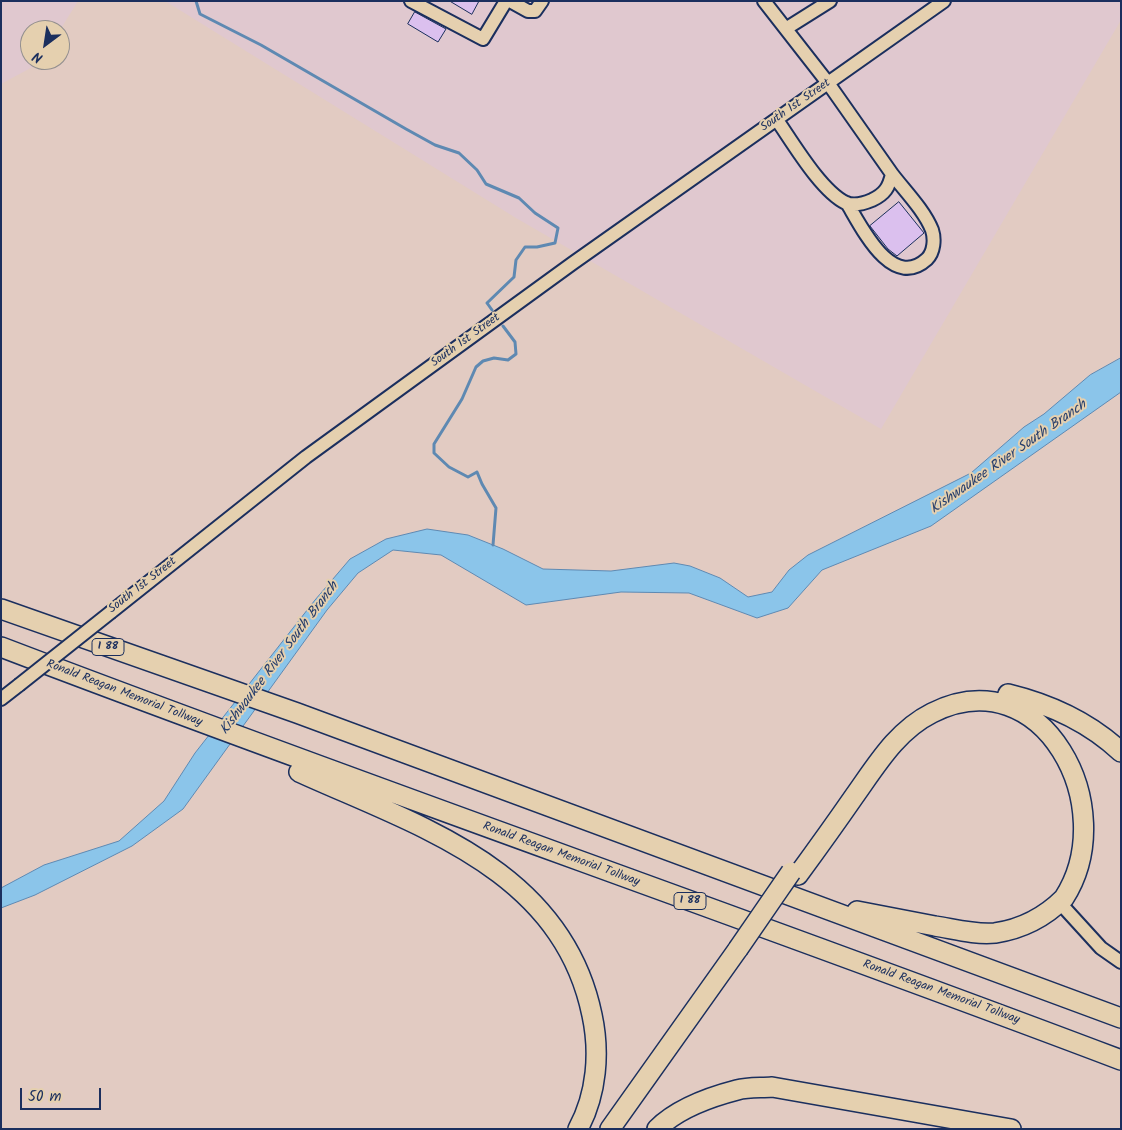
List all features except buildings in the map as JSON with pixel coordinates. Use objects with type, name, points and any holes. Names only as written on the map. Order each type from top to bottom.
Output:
[{"type":"highway","name":"I 88","points":[[1,609],[297,713],[1121,1018]]},
{"type":"highway","name":"Ronald Reagan Memorial Tollway","points":[[1,647],[228,734],[257,747],[961,999],[1121,1060]]},
{"type":"highway","points":[[795,874],[888,733],[909,714],[939,699],[972,692],[1000,692],[1037,701],[1090,728],[1121,752]]},
{"type":"highway","points":[[610,1129],[884,754],[907,730],[933,713],[963,703],[995,702],[1021,709],[1063,736],[1080,758],[1092,785],[1097,805],[1098,827],[1093,852],[1079,881],[1046,914],[1029,923],[992,933],[952,929],[806,902]]},
{"type":"highway","points":[[257,747],[286,766],[454,843],[500,872],[540,908],[574,958],[588,991],[598,1039],[594,1083],[578,1129]]},
{"type":"highway","points":[[622,1129],[742,949]]},
{"type":"highway","points":[[657,1129],[666,1120],[698,1104],[738,1089],[772,1088],[1011,1129]]},
{"type":"street","points":[[411,1],[482,39],[506,1]]},
{"type":"street","points":[[510,1],[528,11],[535,11],[542,1]]},
{"type":"street","points":[[764,1],[787,28],[828,83],[932,231],[934,244],[930,256],[921,264],[911,269],[898,267],[881,255],[847,203],[831,191],[809,166],[777,120]]},
{"type":"street","points":[[787,28],[830,1]]},
{"type":"street","name":"South 1st Street","points":[[1,699],[306,456],[573,263],[944,1]]},
{"type":"street","points":[[847,203],[859,204],[880,196],[889,187],[892,174]]},
{"type":"street","points":[[1060,902],[1101,948],[1121,962]]},
{"type":"shaded area","points":[[1,1],[78,1],[66,20],[20,20],[20,70],[27,70],[1,84]]},
{"type":"shaded area","points":[[165,1],[1121,1],[1121,20],[881,429],[516,218]]},
{"type":"water","name":"Kishwaukee River South Branch","points":[[1121,358],[1121,392],[931,526],[822,570],[788,608],[757,618],[689,593],[621,592],[526,605],[441,555],[393,550],[358,573],[327,610],[183,809],[132,846],[35,895],[1,908],[1,888],[44,865],[119,841],[164,801],[195,753],[315,600],[350,559],[386,539],[427,529],[468,535],[503,549],[543,569],[611,571],[674,563],[690,566],[720,578],[748,597],[772,592],[789,570],[808,555],[971,473],[1024,427],[1044,414],[1090,375]]},
{"type":"waterway","points":[[196,1],[200,14],[261,45],[435,145],[459,153],[477,170],[486,184],[519,198],[535,213],[558,228],[555,243],[537,247],[525,247],[516,260],[514,277],[487,303],[492,310]]},
{"type":"waterway","points":[[493,545],[496,508],[477,472],[468,477],[449,467],[434,453],[434,444],[462,399],[476,367],[483,361],[494,358],[508,360],[516,354],[515,342],[503,326]]}]
